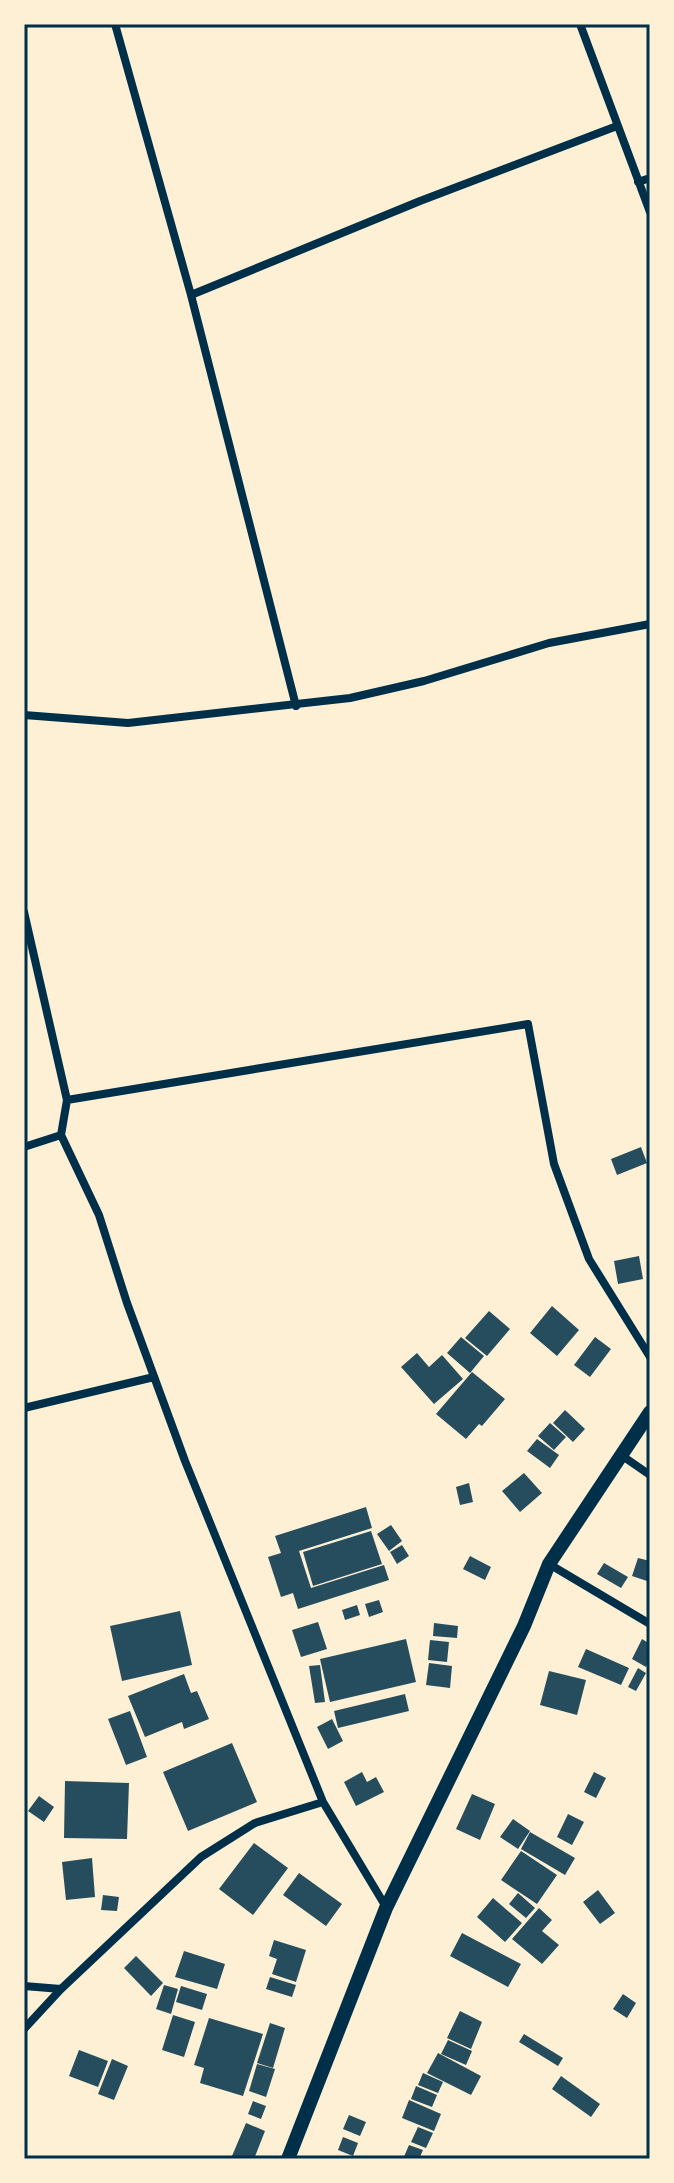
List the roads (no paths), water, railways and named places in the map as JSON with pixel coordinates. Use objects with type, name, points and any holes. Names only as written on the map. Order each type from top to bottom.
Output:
[{"type":"street","points":[[115,24],[191,295],[296,706]]},
{"type":"street","points":[[580,24],[650,212]]},
{"type":"street","points":[[191,295],[420,201],[617,126]]},
{"type":"street","points":[[638,182],[650,178]]},
{"type":"street","points":[[24,715],[128,723],[227,710],[296,706],[350,698],[424,681],[549,643],[650,624]]},
{"type":"street","points":[[24,912],[67,1100],[61,1135],[99,1215],[154,1377],[323,1802],[386,1908]]},
{"type":"street","points":[[67,1100],[528,1024],[554,1164],[589,1259],[650,1357]]},
{"type":"street","points":[[24,1147],[61,1135]]},
{"type":"street","points":[[24,1408],[154,1377]]},
{"type":"street","points":[[288,2159],[386,1908],[524,1626],[549,1564],[650,1412]]},
{"type":"street","points":[[621,1455],[650,1475]]},
{"type":"street","points":[[549,1564],[650,1624]]},
{"type":"street","points":[[24,2029],[61,1989],[201,1857],[255,1823],[323,1802]]},
{"type":"street","points":[[24,1986],[61,1989]]}]
